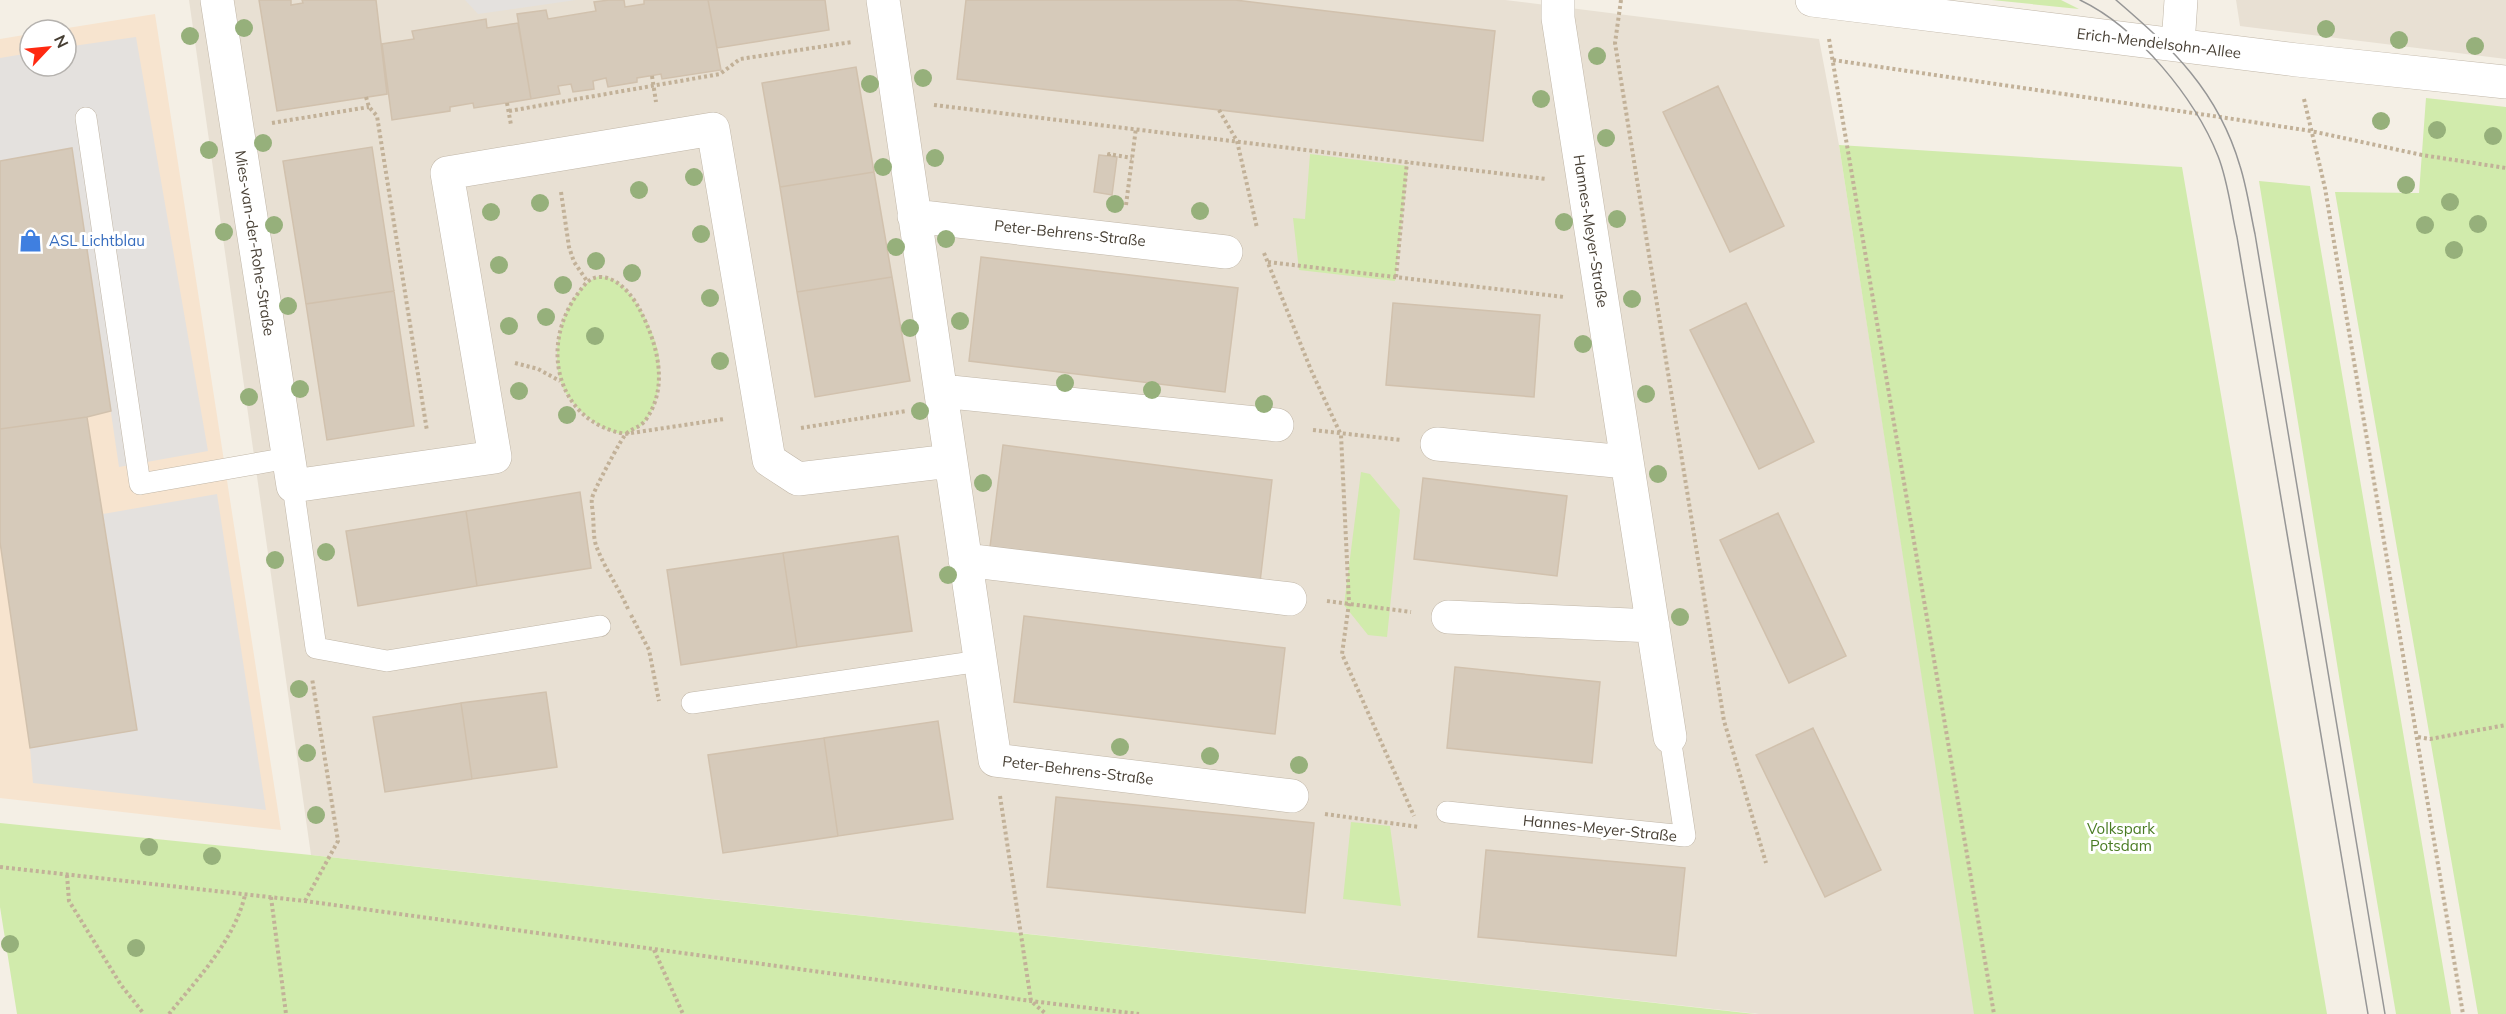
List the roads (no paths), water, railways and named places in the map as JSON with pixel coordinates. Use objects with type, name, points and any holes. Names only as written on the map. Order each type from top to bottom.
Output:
[{"type":"street","name":"Mies-van-der-Rohe-Straße","points":[[218,0],[290,472]]},
{"type":"street","name":"Peter-Behrens-Straße","points":[[883,0],[995,760],[1292,796]]},
{"type":"street","name":"Hannes-Meyer-Straße","points":[[1558,0],[1558,18],[1582,184],[1670,737]]},
{"type":"street","name":"Erich-Mendelsohn-Allee","points":[[1812,0],[2297,60],[2506,82]]},
{"type":"street","points":[[2178,45],[2181,0]]},
{"type":"street","points":[[290,472],[433,466],[495,457],[447,173],[713,129],[769,460],[798,479],[950,461]]},
{"type":"street","name":"Peter-Behrens-Straße","points":[[914,216],[1226,252]]},
{"type":"street","points":[[941,398],[1277,424]]},
{"type":"street","points":[[1437,444],[1626,462]]},
{"type":"street","points":[[965,560],[1290,599]]},
{"type":"street","points":[[1448,617],[1653,626]]},
{"type":"lane","points":[[87,118],[140,484],[290,472],[316,648],[387,661],[600,626]]},
{"type":"lane","points":[[692,703],[980,662]]},
{"type":"lane","name":"Hannes-Meyer-Straße","points":[[1447,812],[1685,836],[1670,737]]},
{"type":"tram line","points":[[2080,0],[2122,28],[2162,66],[2195,111],[2208,134],[2224,176],[2237,237],[2368,1014]]},
{"type":"tram line","points":[[2116,0],[2174,54],[2206,93],[2231,139],[2247,191],[2385,1014]]},
{"type":"place","name":"ASL Lichtblau","points":[[31,240]]},
{"type":"park label","name":"Volkspark Potsdam","points":[[2121,836]]}]
